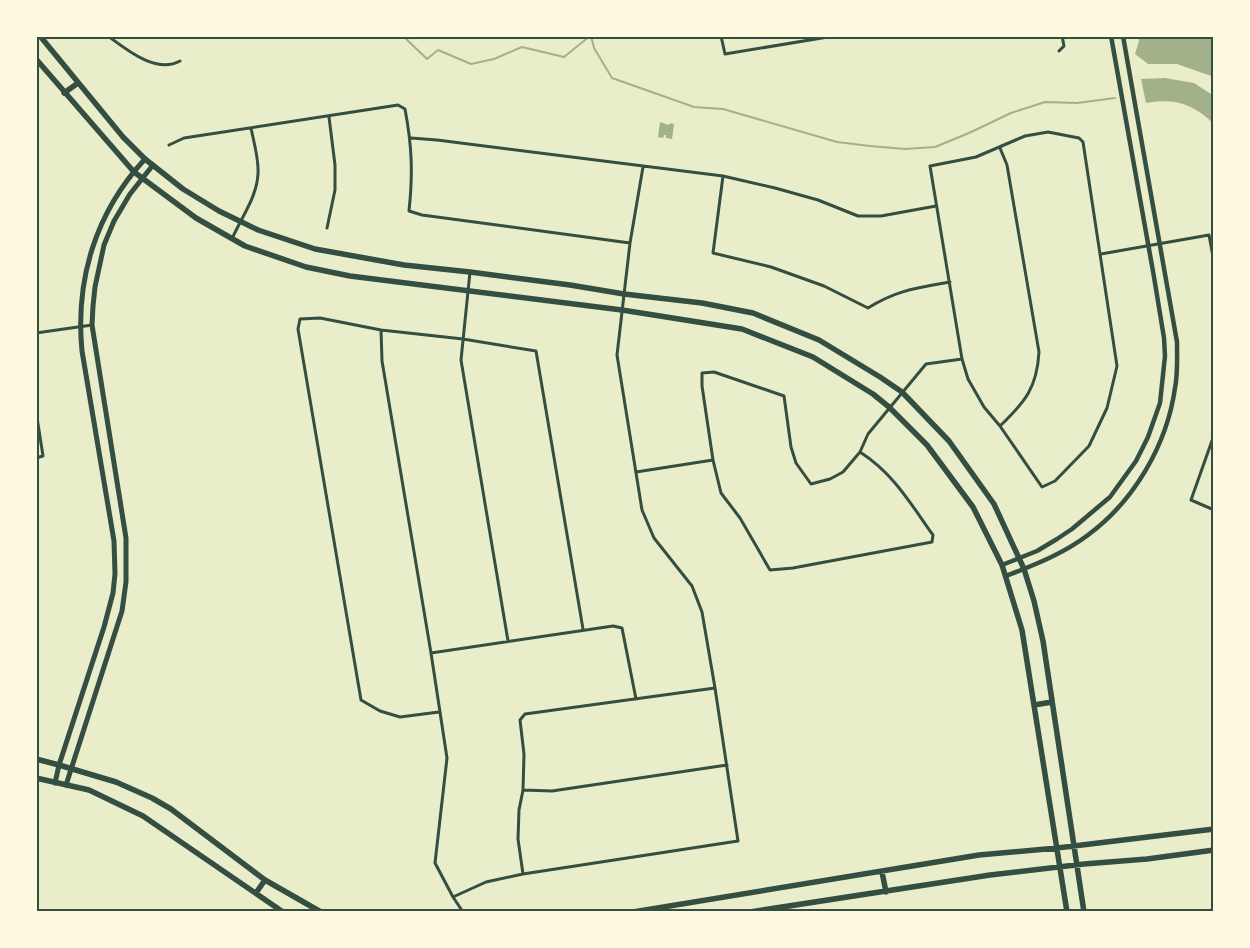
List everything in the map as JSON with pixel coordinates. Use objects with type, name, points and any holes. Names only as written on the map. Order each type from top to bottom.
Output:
[{"type":"main road","points":[[40,36],[123,137],[145,159],[183,189],[258,230],[316,249],[404,265],[702,303],[753,313],[819,340],[902,392],[949,441],[994,504],[1024,569],[1043,641],[1084,912]]},
{"type":"main road","points":[[36,59],[134,172],[196,218],[245,246],[306,267],[350,276],[622,310],[742,329],[813,357],[874,394],[928,445],[973,506],[1002,565],[1022,630],[1067,912]]},
{"type":"main road","points":[[64,93],[78,83]]},
{"type":"main road","points":[[55,783],[113,593],[115,556],[82,351],[80,327],[83,286],[96,240],[106,214],[145,159]]},
{"type":"main road","points":[[66,785],[122,611],[126,582],[126,538],[92,325],[95,287],[104,245],[114,221],[130,194],[153,165]]},
{"type":"main road","points":[[110,520],[122,518]]},
{"type":"main road","points":[[1034,705],[1052,702]]},
{"type":"main road","points":[[36,759],[116,782],[152,798],[171,809],[265,880],[321,912]]},
{"type":"main road","points":[[36,778],[89,790],[143,816],[283,912]]},
{"type":"main road","points":[[633,912],[665,909],[979,855],[1057,848],[1214,829]]},
{"type":"main road","points":[[750,912],[990,875],[1147,859],[1214,850]]},
{"type":"main road","points":[[882,872],[886,892]]},
{"type":"main road","points":[[256,893],[265,880]]},
{"type":"street","points":[[108,36],[140,57],[158,65],[173,65],[180,61]]},
{"type":"street","points":[[721,36],[724,54],[834,36]]},
{"type":"street","points":[[1059,51],[1064,46],[1062,36]]},
{"type":"street","points":[[1002,565],[1037,551],[1072,529],[1110,497],[1136,461],[1148,437],[1160,403],[1165,356],[1161,321],[1111,36]]},
{"type":"street","points":[[1006,576],[1050,558],[1086,537],[1109,518],[1136,486],[1156,450],[1171,410],[1178,366],[1177,342],[1123,36]]},
{"type":"street","points":[[169,145],[184,138],[398,105],[405,108],[411,138],[412,177],[409,211],[422,215],[630,243]]},
{"type":"street","points":[[327,228],[335,190],[335,165],[329,117]]},
{"type":"street","points":[[232,239],[254,194],[258,173],[251,128]]},
{"type":"street","points":[[1048,132],[1079,138],[1083,142],[1117,366],[1107,408],[1089,446],[1055,481],[1042,487],[1000,426],[984,407],[968,379],[962,358],[930,166],[976,157],[1000,148],[1025,136],[1048,132]]},
{"type":"street","points":[[411,138],[723,176],[818,200],[858,216],[881,216],[936,206]]},
{"type":"street","points":[[1000,148],[1007,166],[1039,352],[1038,371],[1031,389],[1020,407],[1000,426]]},
{"type":"street","points":[[453,897],[486,882],[523,874],[738,841],[702,612],[692,586],[654,538],[642,510],[617,355],[630,243],[643,167]]},
{"type":"street","points":[[723,176],[712,253],[780,270],[824,286],[868,308],[902,291],[950,282]]},
{"type":"street","points":[[1101,254],[1209,234],[1214,262]]},
{"type":"street","points":[[470,272],[462,360],[508,641]]},
{"type":"street","points":[[440,712],[400,717],[380,711],[361,700],[298,329],[300,318],[320,318],[381,330],[463,339],[536,351],[583,629]]},
{"type":"street","points":[[36,333],[92,325]]},
{"type":"street","points":[[381,330],[382,360],[447,758],[434,863],[463,912]]},
{"type":"street","points":[[860,452],[878,464],[896,482],[933,535],[932,542],[793,568],[770,570],[745,525],[721,492],[713,460],[702,386],[702,373],[714,372],[784,396],[791,447],[796,463],[811,484],[830,479],[843,472],[860,452],[868,434],[926,364],[962,358]]},
{"type":"street","points":[[36,411],[43,456],[36,458]]},
{"type":"street","points":[[1214,435],[1191,500],[1214,510]]},
{"type":"street","points":[[636,472],[713,460]]},
{"type":"street","points":[[431,653],[583,629],[613,626],[622,628],[636,699]]},
{"type":"street","points":[[523,874],[518,839],[519,810],[524,790],[524,754],[520,720],[525,714],[715,688]]},
{"type":"street","points":[[524,790],[552,791],[727,766]]},
{"type":"shaded area","points":[[1138,36],[1214,36],[1214,77],[1177,64],[1148,64],[1135,54],[1139,41]]},
{"type":"shaded area","points":[[1165,78],[1194,83],[1214,96],[1214,124],[1199,112],[1183,104],[1166,101],[1146,103],[1141,79]]},
{"type":"shaded area","points":[[660,122],[669,125],[670,123],[674,124],[672,139],[666,138],[666,135],[663,138],[658,137]]},
{"type":"waterway","points":[[403,36],[427,59],[438,50],[471,64],[494,59],[522,47],[564,57],[590,36]]},
{"type":"waterway","points":[[591,36],[594,48],[612,78],[694,107],[723,109],[837,142],[870,146],[905,149],[935,147],[1011,113],[1045,102],[1077,103],[1115,98]]}]
